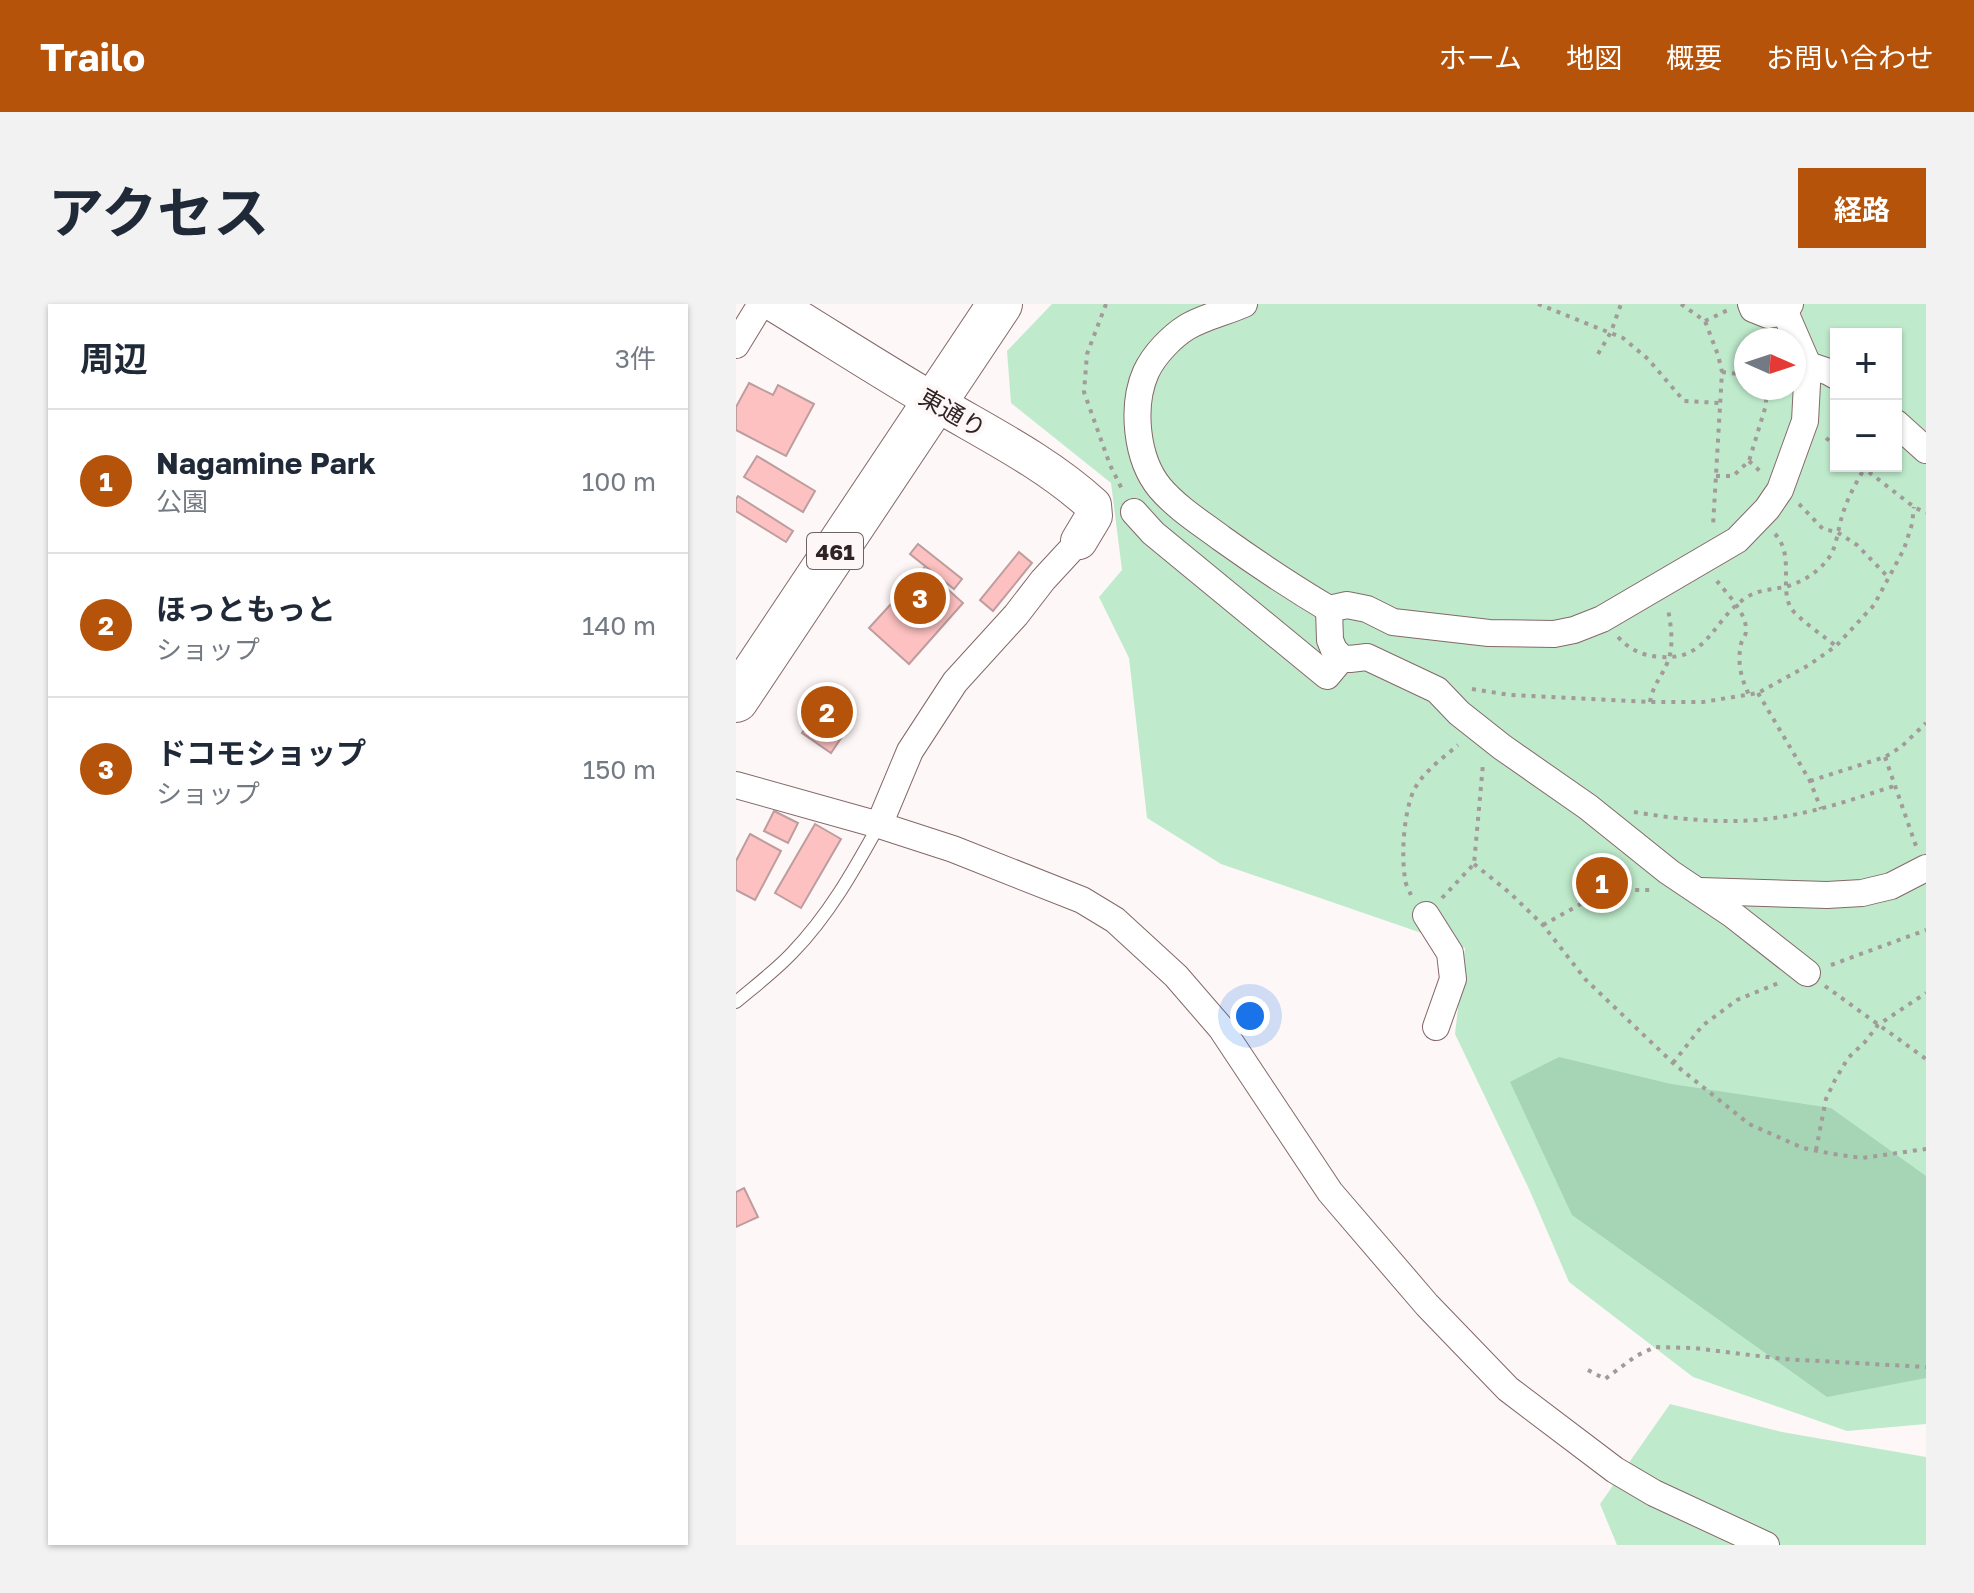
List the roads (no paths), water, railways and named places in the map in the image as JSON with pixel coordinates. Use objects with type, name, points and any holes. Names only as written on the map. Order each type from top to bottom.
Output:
[{"type":"highway","name":"461","points":[[736,700],[999,309]]},
{"type":"street","points":[[736,345],[761,304]]},
{"type":"street","name":"東通り","points":[[775,304],[1074,487],[1093,505],[1094,516],[1079,541]]},
{"type":"street","points":[[1244,304],[1187,327],[1163,347],[1146,372],[1138,405],[1138,441],[1160,488],[1193,518],[1329,609]]},
{"type":"street","points":[[1329,609],[1358,606],[1393,622],[1489,633],[1554,634],[1602,619],[1737,540],[1780,490],[1805,421],[1808,365],[1788,308],[1768,315],[1740,307]]},
{"type":"street","points":[[1808,365],[1830,373]]},
{"type":"street","points":[[1902,428],[1926,450]]},
{"type":"street","points":[[1134,512],[1153,533],[1327,676],[1342,658]]},
{"type":"street","points":[[879,825],[910,751],[955,682],[1079,541]]},
{"type":"street","points":[[1329,609],[1330,640],[1342,658],[1367,657],[1437,690],[1481,731],[1588,807],[1669,872],[1700,891],[1807,973]]},
{"type":"street","points":[[736,785],[953,849],[1082,900],[1115,920],[1176,976],[1221,1028],[1330,1192],[1427,1305],[1508,1389],[1615,1470],[1654,1493],[1766,1545]]},
{"type":"street","points":[[1700,891],[1827,895],[1862,893],[1891,886],[1925,868]]},
{"type":"street","points":[[1426,915],[1450,953],[1453,979],[1436,1027]]},
{"type":"lane","points":[[736,1002],[791,954],[827,913],[879,825]]},
{"type":"place","name":"ドコモショップ","points":[[920,598]]},
{"type":"place","name":"ほっともっと","points":[[827,712]]},
{"type":"place","name":"Nagamine Park","points":[[1602,883]]}]
